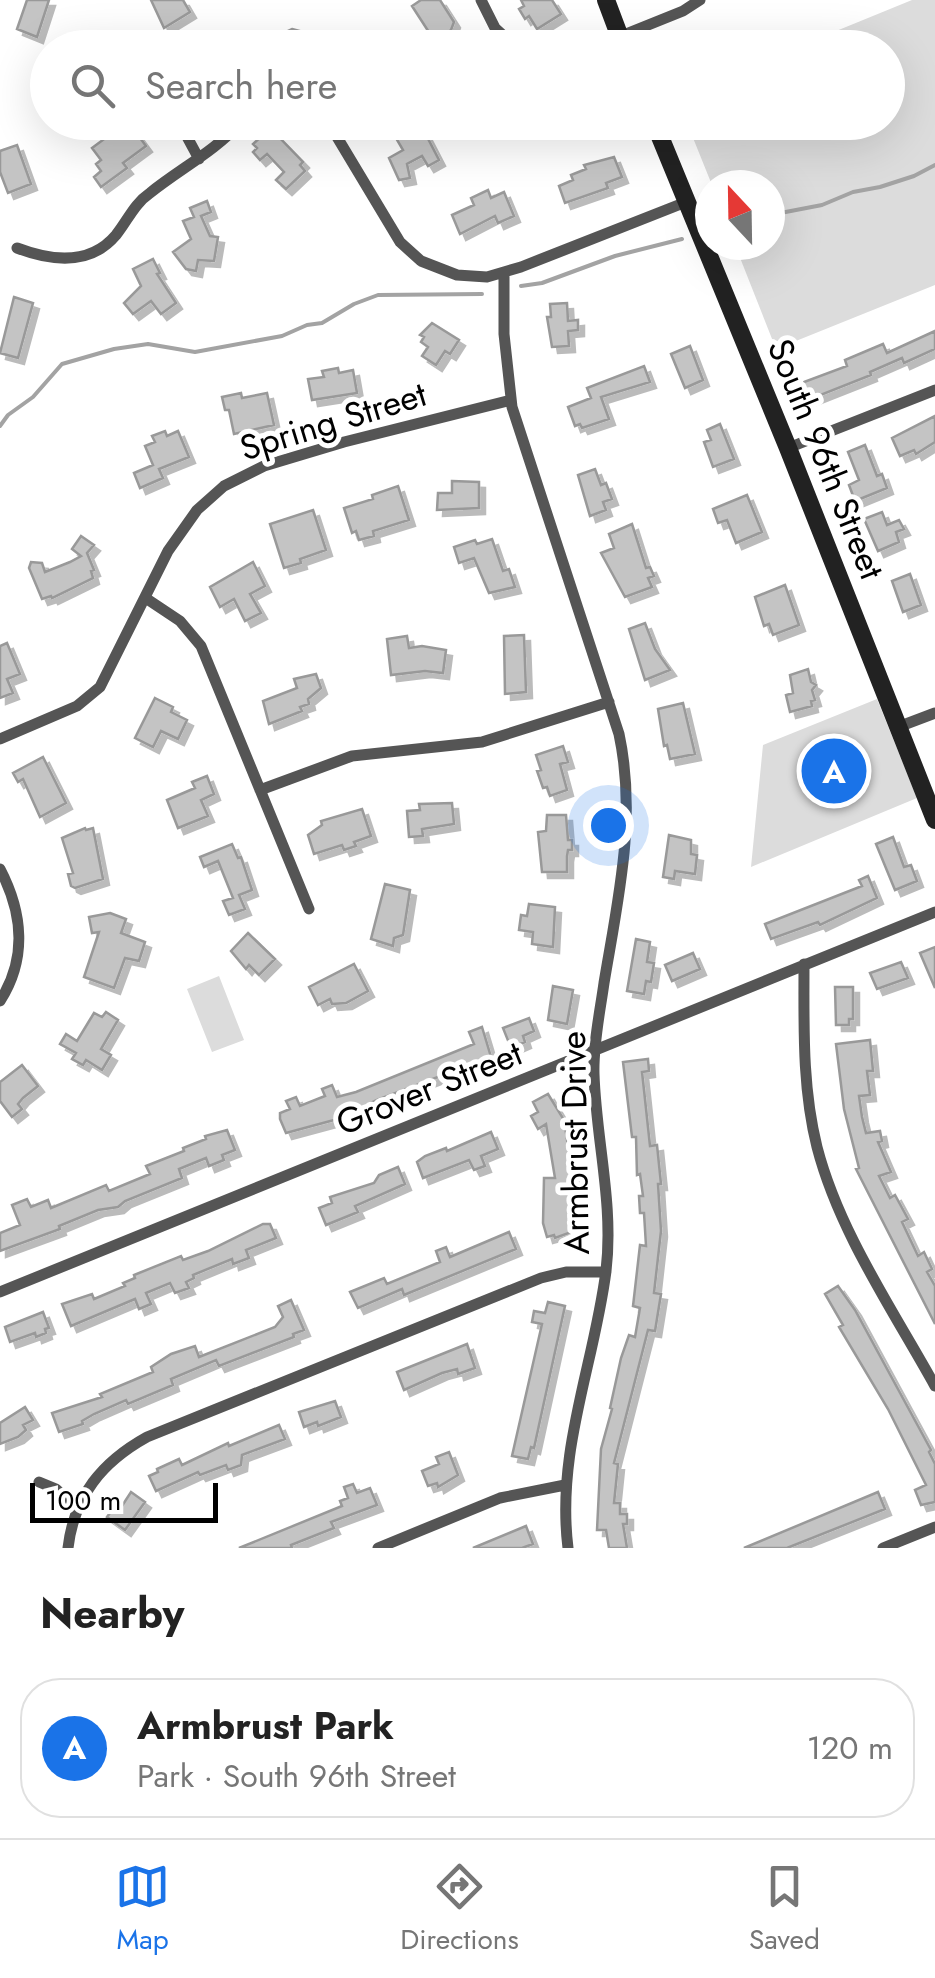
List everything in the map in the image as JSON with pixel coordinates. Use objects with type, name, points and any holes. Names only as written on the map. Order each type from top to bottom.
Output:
[{"type":"street","points":[[481,0],[496,30]]},
{"type":"street","points":[[606,0],[617,30]]},
{"type":"street","points":[[645,30],[700,0]]},
{"type":"street","points":[[189,140],[199,159]]},
{"type":"street","points":[[17,248],[68,259],[100,249],[118,232],[138,202],[225,140]]},
{"type":"street","points":[[337,140],[406,249],[432,267],[457,275],[487,277],[504,272],[686,202]]},
{"type":"street","name":"South 96th Street","points":[[661,140],[935,820]]},
{"type":"street","name":"Armbrust Drive","points":[[504,272],[504,334],[511,400],[609,702],[625,761],[628,820],[594,1072],[609,1211],[606,1272],[564,1485],[568,1548]]},
{"type":"street","points":[[788,448],[935,390]]},
{"type":"street","name":"Spring Street","points":[[0,739],[66,712],[89,698],[108,677],[168,551],[210,497],[242,476],[344,442],[511,400]]},
{"type":"street","points":[[147,599],[180,621],[201,646],[309,909]]},
{"type":"street","points":[[260,790],[352,756],[482,742],[609,702]]},
{"type":"street","points":[[898,727],[935,713]]},
{"type":"street","points":[[0,869],[14,901],[20,934],[17,963],[0,1002]]},
{"type":"street","name":"Grover Street","points":[[0,1292],[935,912]]},
{"type":"street","points":[[804,964],[806,1080],[822,1164],[842,1214],[935,1386]]},
{"type":"street","points":[[68,1548],[77,1508],[88,1487],[123,1450],[147,1437],[541,1278],[566,1272],[606,1272]]},
{"type":"street","points":[[38,1482],[56,1489],[77,1508]]},
{"type":"street","points":[[378,1548],[500,1498],[564,1485]]},
{"type":"street","points":[[883,1548],[935,1527]]},
{"type":"shaded area","points":[[912,0],[935,0],[935,285],[776,349],[741,260],[785,260],[785,170],[706,170],[694,140],[905,140],[905,30],[839,30]]},
{"type":"shaded area","points":[[877,699],[917,798],[751,867],[763,745]]},
{"type":"shaded area","points":[[219,976],[244,1040],[212,1052],[187,989]]},
{"type":"building","points":[[27,0],[49,0],[39,30],[30,30],[30,34],[17,29]]},
{"type":"building","points":[[151,0],[183,0],[190,12],[164,28]]},
{"type":"building","points":[[421,0],[440,0],[454,22],[451,30],[428,30],[412,6]]},
{"type":"building","points":[[521,0],[552,0],[561,14],[537,29],[519,9],[524,6]]},
{"type":"building","points":[[103,140],[142,140],[146,146],[123,163],[127,168],[101,187],[94,177],[101,171],[96,164],[101,160],[92,148]]},
{"type":"building","points":[[257,140],[282,140],[303,162],[300,165],[305,171],[286,189],[276,180],[284,172],[267,154],[260,160],[253,152],[257,148],[253,144]]},
{"type":"building","points":[[397,140],[429,140],[439,160],[428,166],[422,156],[407,164],[410,178],[399,180],[389,158],[403,150]]},
{"type":"building","points":[[17,145],[31,184],[8,193],[0,172],[0,151]]},
{"type":"building","points":[[614,157],[622,177],[606,183],[608,188],[565,203],[559,186],[573,180],[571,175],[586,169],[584,165]]},
{"type":"building","points":[[488,190],[491,198],[504,192],[514,216],[498,223],[495,216],[460,234],[452,215],[474,205],[471,198]]},
{"type":"building","points":[[207,201],[211,212],[201,216],[210,236],[218,237],[214,261],[198,260],[196,271],[186,269],[173,252],[191,239],[183,221],[194,217],[190,208]]},
{"type":"building","points":[[153,259],[160,273],[157,274],[176,303],[161,314],[151,301],[133,314],[124,303],[141,286],[133,269]]},
{"type":"building","points":[[14,297],[33,303],[18,358],[0,353]]},
{"type":"building","points":[[567,303],[568,321],[578,320],[578,330],[568,331],[569,346],[552,347],[547,317],[551,317],[550,304]]},
{"type":"building","points":[[432,323],[459,340],[436,365],[422,356],[428,347],[421,342],[424,337],[420,335]]},
{"type":"building","points":[[935,331],[935,349],[904,363],[902,358],[803,402],[796,385],[847,366],[845,360],[883,344],[887,353]]},
{"type":"building","points":[[690,346],[703,380],[685,388],[671,354]]},
{"type":"building","points":[[644,366],[650,382],[601,397],[609,419],[582,428],[580,424],[575,426],[568,407],[591,398],[587,388]]},
{"type":"building","points":[[338,368],[339,373],[353,370],[357,393],[312,400],[308,379],[324,377],[322,371]]},
{"type":"building","points":[[241,393],[242,398],[267,393],[274,425],[234,434],[222,397]]},
{"type":"building","points":[[935,416],[935,442],[916,454],[914,450],[900,456],[892,438]]},
{"type":"building","points":[[720,424],[734,459],[713,467],[704,442],[711,440],[707,430]]},
{"type":"building","points":[[165,431],[167,436],[178,431],[189,457],[159,469],[163,478],[140,488],[134,473],[153,465],[145,446],[155,442],[152,436]]},
{"type":"building","points":[[865,445],[877,476],[882,474],[887,488],[855,501],[849,485],[859,480],[848,452]]},
{"type":"building","points":[[595,469],[612,499],[603,502],[606,510],[590,516],[578,475]]},
{"type":"building","points":[[452,481],[479,482],[479,508],[437,510],[438,493],[452,493]]},
{"type":"building","points":[[398,486],[409,520],[373,531],[374,536],[359,540],[356,531],[352,533],[344,508]]},
{"type":"building","points":[[747,495],[762,532],[736,543],[727,520],[718,523],[713,509]]},
{"type":"building","points":[[313,510],[326,550],[284,568],[270,524]]},
{"type":"building","points":[[882,512],[887,525],[899,520],[904,529],[896,532],[899,542],[878,551],[864,519]]},
{"type":"building","points":[[632,524],[646,568],[650,567],[654,576],[648,578],[652,587],[625,597],[601,553],[614,548],[609,534]]},
{"type":"building","points":[[81,536],[94,545],[87,553],[93,578],[42,599],[29,568],[31,562],[42,563],[45,572],[70,562],[81,556],[72,549]]},
{"type":"building","points":[[492,539],[503,571],[509,569],[515,587],[489,593],[474,558],[459,563],[454,547]]},
{"type":"building","points":[[253,562],[265,586],[250,594],[261,613],[245,621],[234,599],[220,607],[210,587]]},
{"type":"building","points":[[910,574],[921,605],[903,612],[892,581]]},
{"type":"building","points":[[785,585],[799,625],[773,635],[769,624],[764,626],[755,597]]},
{"type":"building","points":[[645,623],[655,649],[670,670],[645,680],[629,629]]},
{"type":"building","points":[[524,635],[526,692],[505,694],[504,636]]},
{"type":"building","points":[[407,636],[409,648],[446,650],[443,673],[391,675],[387,639]]},
{"type":"building","points":[[7,643],[20,674],[7,679],[13,693],[0,698],[0,646]]},
{"type":"building","points":[[808,669],[811,682],[816,685],[812,690],[815,700],[811,701],[812,706],[790,712],[786,695],[793,693],[790,675]]},
{"type":"building","points":[[316,674],[321,688],[308,699],[309,704],[300,707],[302,711],[269,724],[263,701],[297,688],[294,679]]},
{"type":"building","points":[[155,698],[187,720],[178,739],[161,731],[153,747],[135,738]]},
{"type":"building","points":[[683,703],[695,754],[670,759],[658,709]]},
{"type":"building","points":[[563,746],[568,762],[560,764],[567,790],[550,796],[537,771],[541,770],[536,755]]},
{"type":"building","points":[[43,757],[66,803],[40,817],[23,779],[18,782],[13,773]]},
{"type":"building","points":[[207,776],[214,794],[201,800],[208,816],[178,828],[167,800],[195,788],[192,782]]},
{"type":"building","points":[[452,803],[454,824],[422,829],[423,836],[409,837],[407,811],[420,810],[419,804]]},
{"type":"building","points":[[362,809],[371,836],[344,850],[342,845],[314,854],[308,835],[322,825],[321,821]]},
{"type":"building","points":[[547,815],[566,815],[568,840],[572,840],[567,872],[542,872],[538,832],[546,831]]},
{"type":"building","points":[[93,828],[103,879],[75,888],[71,886],[68,874],[73,873],[62,838]]},
{"type":"building","points":[[669,835],[691,840],[691,854],[697,855],[695,874],[675,871],[674,879],[663,877]]},
{"type":"building","points":[[893,837],[904,867],[911,865],[917,881],[895,890],[876,844]]},
{"type":"building","points":[[232,844],[238,858],[241,857],[252,890],[239,895],[245,909],[229,915],[223,901],[233,898],[218,861],[204,867],[200,857]]},
{"type":"building","points":[[868,876],[877,898],[820,925],[818,922],[771,939],[765,924],[862,886],[859,880]]},
{"type":"building","points":[[385,884],[410,890],[403,935],[394,938],[393,946],[371,939]]},
{"type":"building","points":[[529,904],[555,907],[553,947],[532,944],[533,932],[519,930],[521,915],[527,916]]},
{"type":"building","points":[[110,913],[126,919],[121,933],[145,942],[139,961],[125,958],[114,988],[84,977],[99,932],[92,933],[89,917]]},
{"type":"building","points":[[248,933],[275,959],[259,975],[249,965],[246,969],[231,951]]},
{"type":"building","points":[[636,939],[650,942],[647,962],[654,963],[644,994],[627,991]]},
{"type":"building","points":[[935,947],[935,988],[920,953]]},
{"type":"building","points":[[693,953],[700,969],[672,981],[665,965]]},
{"type":"building","points":[[901,962],[908,978],[877,989],[870,973]]},
{"type":"building","points":[[354,964],[368,991],[346,1003],[332,1004],[330,999],[318,1005],[309,987]]},
{"type":"building","points":[[553,986],[573,990],[567,1024],[548,1020]]},
{"type":"building","points":[[835,987],[853,987],[853,1019],[849,1019],[849,1025],[836,1025]]},
{"type":"building","points":[[106,1012],[118,1020],[101,1049],[111,1055],[102,1070],[86,1060],[83,1065],[72,1059],[76,1053],[60,1044],[66,1034],[77,1041],[94,1013],[102,1017]]},
{"type":"building","points":[[529,1018],[534,1031],[523,1036],[525,1042],[511,1048],[503,1028]]},
{"type":"building","points":[[482,1027],[491,1057],[334,1120],[286,1133],[280,1113],[290,1109],[286,1101],[296,1097],[300,1106],[325,1096],[322,1089],[332,1085],[337,1097],[356,1092],[474,1044],[469,1032]]},
{"type":"building","points":[[870,1040],[873,1071],[867,1071],[870,1095],[859,1096],[862,1117],[866,1133],[880,1131],[882,1141],[878,1142],[891,1172],[879,1176],[890,1198],[895,1195],[908,1219],[902,1222],[918,1256],[924,1252],[932,1269],[927,1272],[935,1286],[935,1324],[856,1169],[859,1168],[844,1109],[836,1044]]},
{"type":"building","points":[[648,1059],[649,1071],[642,1072],[650,1146],[657,1145],[661,1184],[661,1231],[654,1293],[661,1294],[655,1331],[648,1330],[614,1463],[618,1464],[614,1503],[620,1503],[620,1514],[627,1514],[627,1524],[623,1524],[627,1548],[609,1548],[606,1530],[597,1530],[601,1449],[621,1358],[629,1335],[635,1337],[640,1308],[633,1306],[640,1245],[646,1246],[636,1137],[632,1137],[623,1062]]},
{"type":"building","points":[[22,1065],[38,1086],[23,1098],[18,1104],[22,1109],[12,1117],[0,1101],[0,1082]]},
{"type":"building","points":[[548,1094],[564,1120],[577,1230],[555,1238],[547,1237],[543,1223],[544,1178],[555,1178],[546,1124],[538,1129],[531,1116],[538,1112],[533,1102]]},
{"type":"building","points":[[227,1130],[235,1150],[222,1155],[224,1160],[209,1166],[206,1158],[179,1169],[182,1178],[118,1207],[98,1210],[0,1251],[0,1233],[20,1225],[12,1205],[27,1199],[31,1207],[48,1200],[51,1208],[106,1185],[109,1191],[150,1174],[146,1166],[184,1151],[183,1148],[206,1139],[205,1136]]},
{"type":"building","points":[[491,1132],[498,1149],[481,1156],[485,1166],[474,1170],[469,1160],[423,1178],[417,1162],[425,1156]]},
{"type":"building","points":[[398,1167],[405,1184],[355,1206],[358,1212],[326,1225],[319,1208],[332,1203],[330,1197],[374,1183],[379,1175]]},
{"type":"building","points":[[270,1224],[276,1238],[246,1250],[249,1258],[233,1264],[232,1259],[193,1275],[186,1282],[189,1288],[175,1293],[170,1283],[146,1293],[151,1304],[139,1309],[135,1299],[71,1326],[62,1304],[92,1294],[94,1299],[125,1286],[123,1283],[135,1278],[134,1275],[181,1256],[183,1260],[208,1251]]},
{"type":"building","points":[[509,1232],[516,1249],[404,1295],[402,1289],[358,1308],[350,1292],[384,1278],[387,1284],[440,1262],[436,1251],[446,1247],[450,1257]]},
{"type":"building","points":[[838,1286],[931,1450],[935,1502],[921,1505],[915,1490],[926,1485],[888,1409],[839,1327],[843,1325],[825,1294]]},
{"type":"building","points":[[291,1300],[304,1330],[293,1334],[294,1337],[219,1366],[216,1360],[171,1379],[173,1385],[128,1404],[126,1400],[94,1414],[83,1424],[59,1432],[52,1413],[102,1397],[100,1394],[153,1372],[151,1367],[171,1354],[195,1346],[199,1357],[275,1327],[283,1317],[278,1306]]},
{"type":"building","points":[[548,1302],[565,1306],[534,1448],[531,1447],[528,1459],[512,1456],[542,1324],[532,1322],[534,1311],[545,1313]]},
{"type":"building","points":[[43,1312],[49,1328],[46,1333],[10,1342],[5,1327]]},
{"type":"building","points":[[467,1344],[475,1368],[458,1374],[457,1369],[442,1373],[404,1390],[397,1372]]},
{"type":"building","points":[[335,1401],[341,1417],[304,1427],[299,1412]]},
{"type":"building","points":[[25,1407],[33,1420],[23,1425],[26,1430],[18,1437],[0,1444],[0,1423]]},
{"type":"building","points":[[279,1425],[285,1439],[242,1455],[241,1465],[228,1470],[226,1465],[200,1475],[198,1472],[156,1491],[149,1476],[179,1459],[182,1465]]},
{"type":"building","points":[[449,1452],[458,1475],[438,1487],[437,1483],[428,1486],[422,1471],[439,1464],[436,1457]]},
{"type":"building","points":[[353,1484],[357,1493],[370,1488],[377,1505],[331,1522],[334,1528],[291,1545],[292,1548],[239,1548],[342,1506],[340,1501],[348,1498],[344,1487]]},
{"type":"building","points":[[131,1492],[145,1502],[125,1530],[107,1517],[115,1506],[120,1509]]},
{"type":"building","points":[[878,1492],[885,1509],[787,1548],[744,1548]]},
{"type":"building","points":[[526,1526],[533,1544],[522,1548],[473,1548]]},
{"type":"waterway","points":[[785,212],[880,187],[935,165]]},
{"type":"waterway","points":[[521,286],[542,283],[615,256],[682,239]]},
{"type":"waterway","points":[[0,426],[62,364],[114,349],[148,344],[195,352],[282,336],[322,323],[378,295],[482,294]]},
{"type":"place","name":"Armbrust Park","points":[[834,771]]}]
